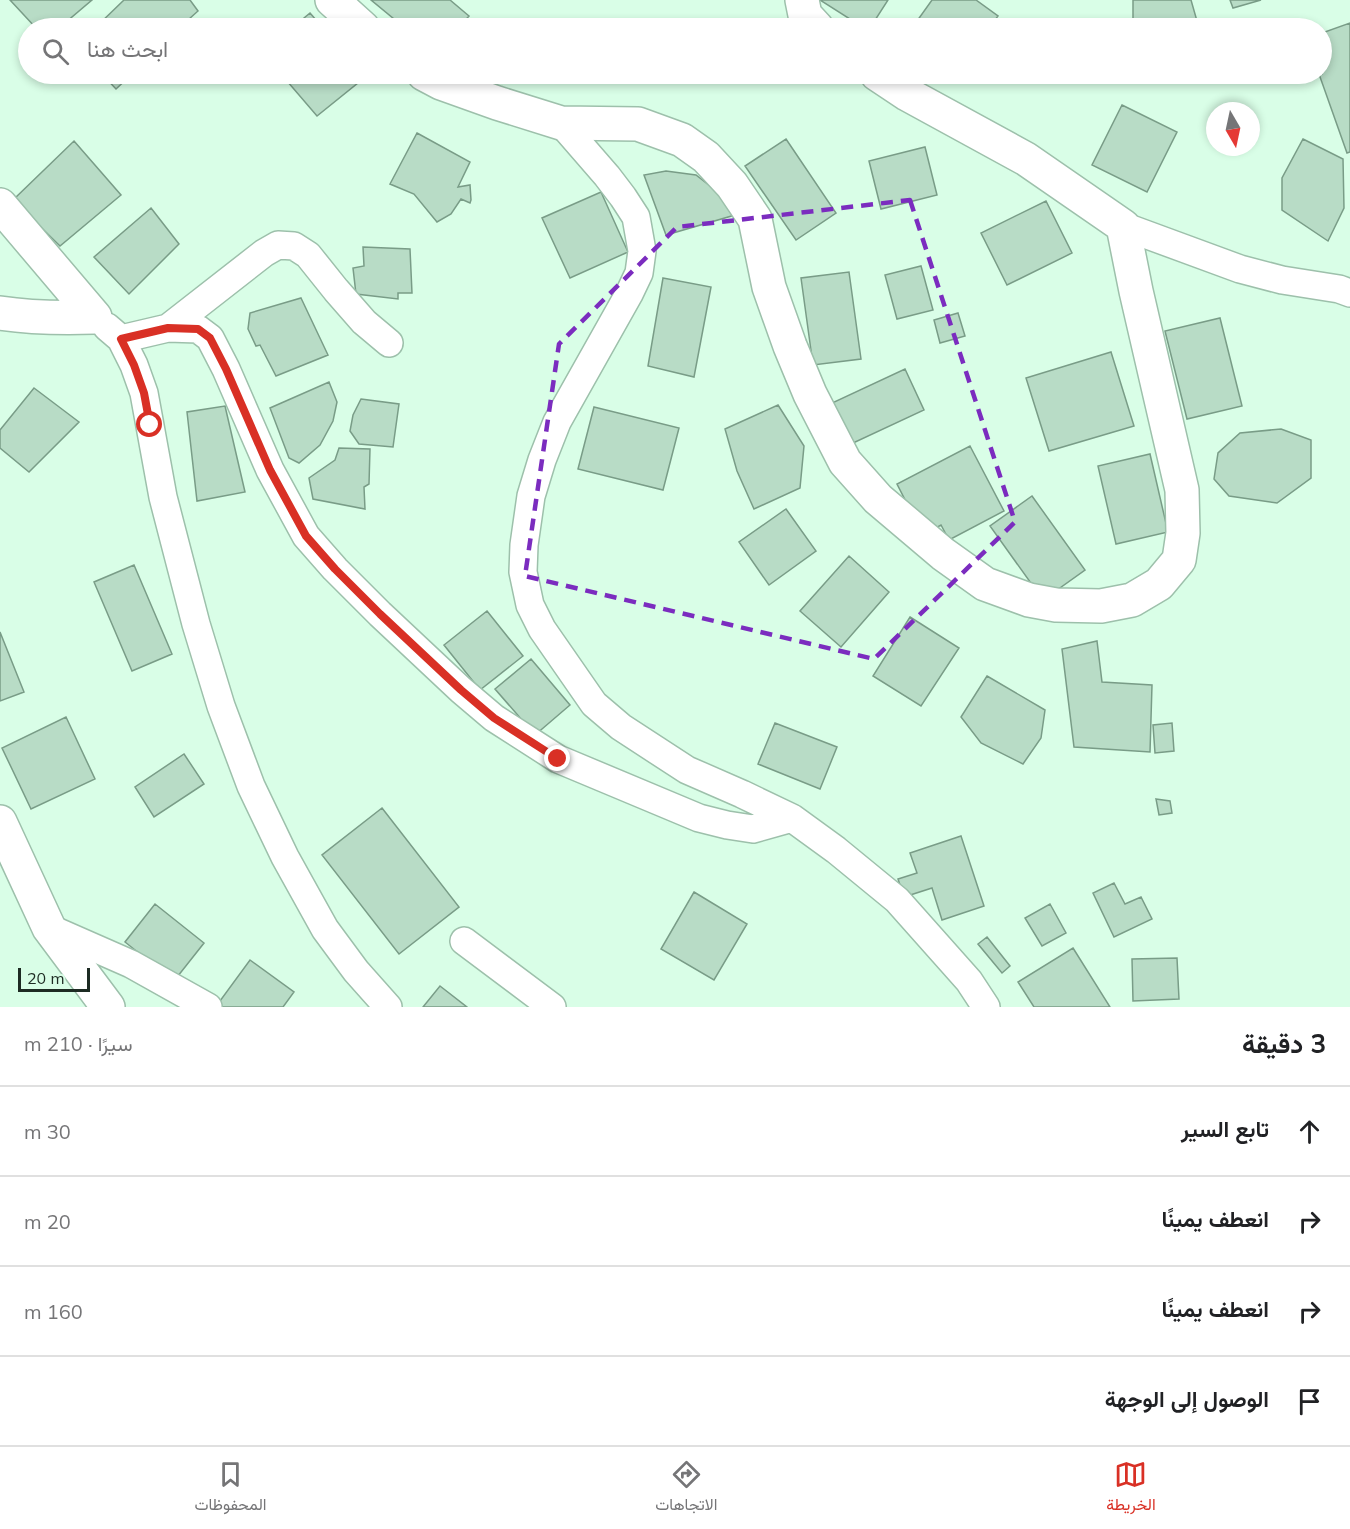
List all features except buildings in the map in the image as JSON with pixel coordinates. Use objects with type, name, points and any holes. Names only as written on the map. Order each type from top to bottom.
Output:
[{"type":"street","points":[[332,0],[352,18]]},
{"type":"street","points":[[802,0],[809,18]]},
{"type":"street","points":[[444,84],[496,104],[561,123],[638,124],[682,140],[706,157],[732,185],[755,219],[769,287],[790,346],[810,394],[845,462],[878,499],[943,554],[985,584],[1029,600],[1056,605],[1101,606],[1132,600],[1159,584],[1179,560],[1183,533],[1182,490],[1138,303],[1123,226]]},
{"type":"street","points":[[892,84],[1026,159],[1123,226],[1239,269],[1350,293]]},
{"type":"street","points":[[561,123],[623,197],[636,217],[642,251],[639,273],[629,294],[557,422],[531,496],[524,545],[523,572],[530,604],[542,629],[594,704],[621,727],[687,770],[792,818],[836,850],[897,900],[969,981],[986,1007]]},
{"type":"street","points":[[0,205],[95,317],[121,339],[134,365],[144,393],[163,497],[196,624],[221,706],[251,786],[285,857],[325,929],[388,1007]]},
{"type":"street","points":[[168,328],[264,253],[278,245],[294,246],[308,255],[364,322],[389,343]]},
{"type":"street","points":[[0,313],[59,318],[95,317]]},
{"type":"street","points":[[121,339],[168,328],[198,329],[210,338],[270,470],[306,536],[380,614],[494,718],[558,759],[699,818],[753,829],[792,818]]},
{"type":"street","points":[[0,822],[49,928],[108,1007]]},
{"type":"street","points":[[49,928],[131,964],[208,1007]]},
{"type":"street","points":[[464,941],[552,1007]]},
{"type":"highlighted area","points":[[910,200],[1015,522],[874,659],[525,576],[559,344],[677,227]]},
{"type":"route","points":[[150,425],[144,393],[121,339],[168,328],[198,329],[210,338],[270,470],[306,536],[380,614],[461,690],[494,718],[558,759]]}]
